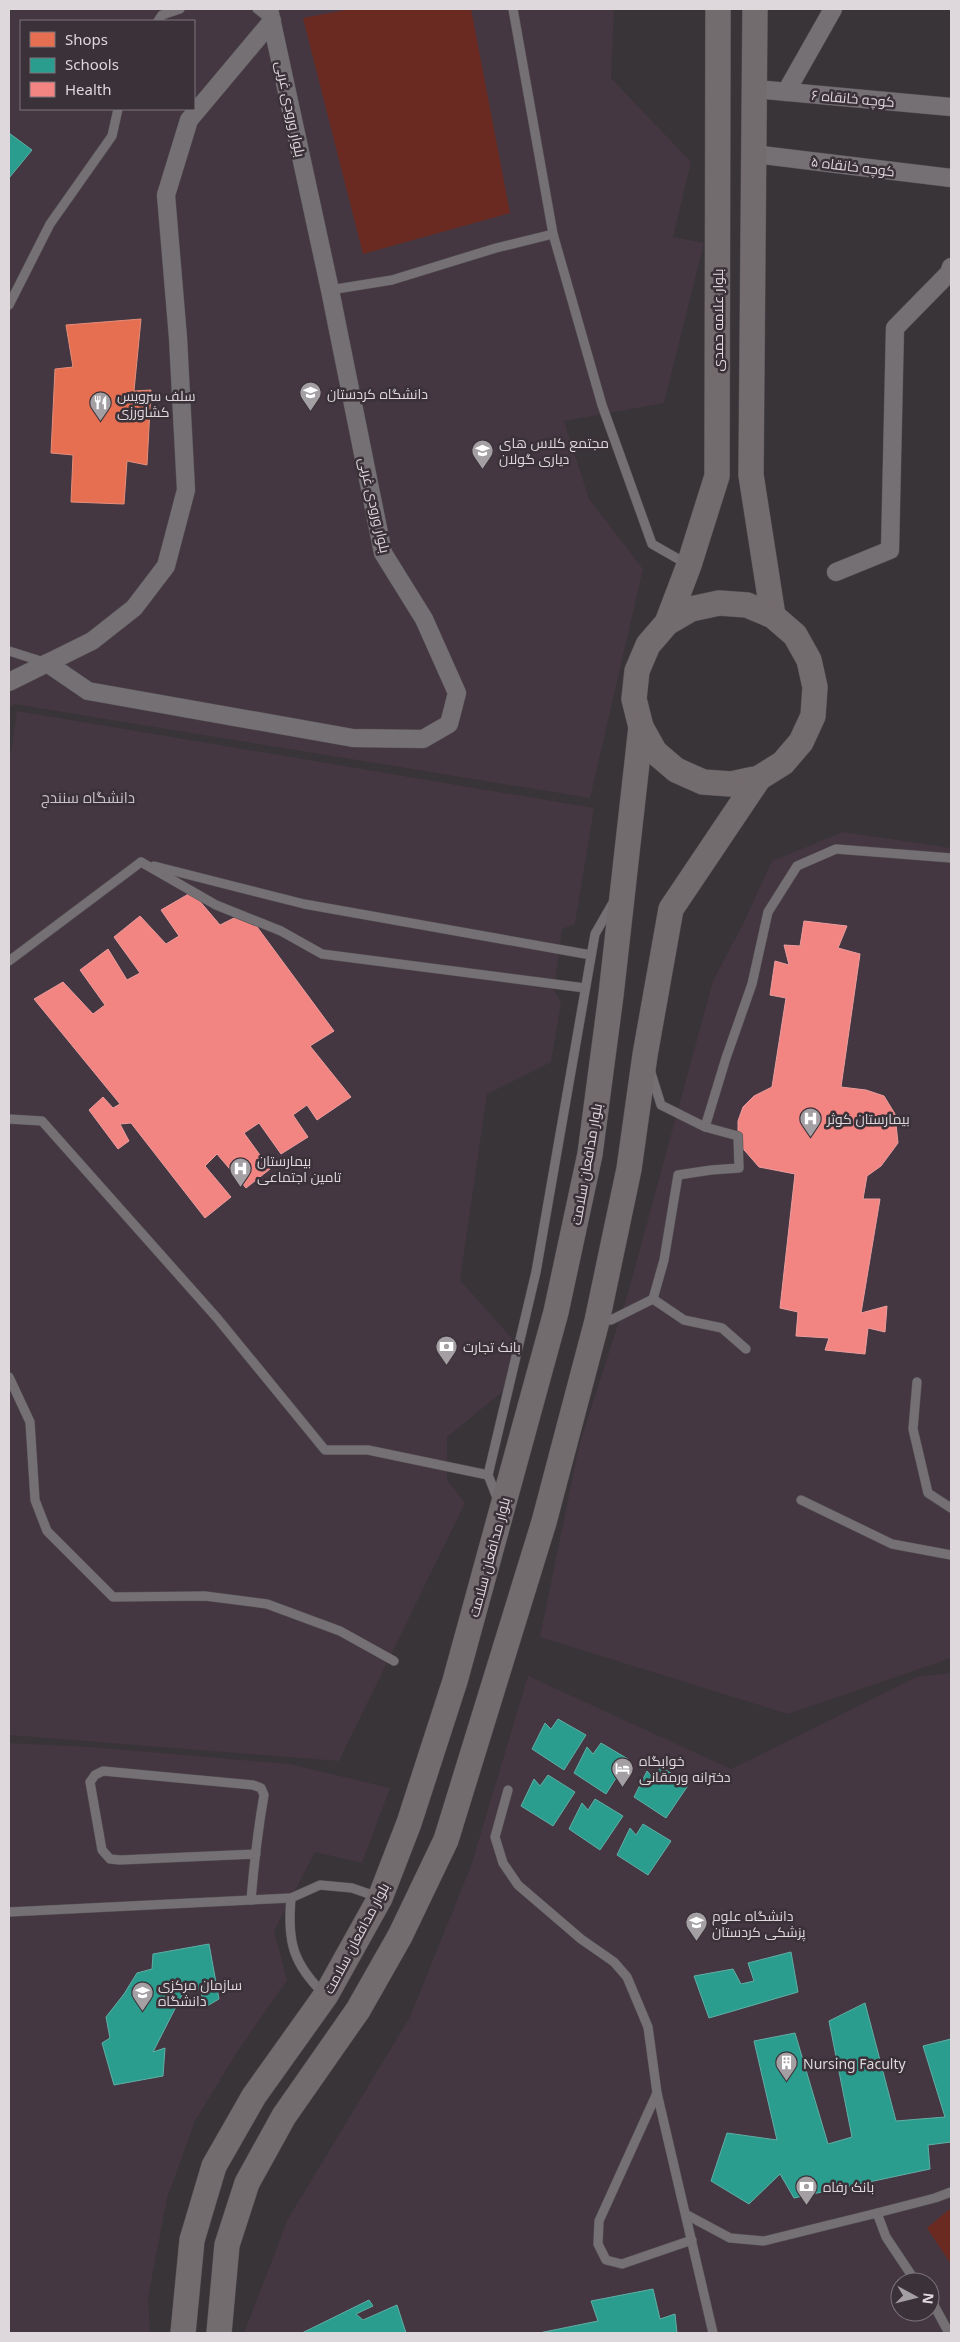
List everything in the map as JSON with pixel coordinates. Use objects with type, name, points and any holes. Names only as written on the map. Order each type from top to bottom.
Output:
[{"type":"main road","name":"بلوار علامه حمدی","points":[[667,624],[689,565],[717,476],[718,9]]},
{"type":"main road","points":[[755,9],[751,475],[773,616]]},
{"type":"main road","points":[[719,603],[747,605],[773,616],[794,635],[809,660],[815,687],[813,716],[801,742],[783,763],[758,778],[731,784],[703,782],[676,770],[655,752],[640,727],[634,699],[637,671],[648,645],[667,624],[691,609],[719,603]]},
{"type":"main road","name":"بلوار مدافعان سلامت","points":[[183,2333],[192,2240],[214,2166],[254,2096],[326,1995],[380,1898],[409,1822],[455,1681],[556,1312],[590,1154],[611,995],[640,727]]},
{"type":"main road","points":[[219,2333],[227,2245],[247,2183],[284,2116],[358,2010],[400,1936],[446,1840],[544,1522],[597,1321],[629,1169],[645,1055],[671,909],[758,778]]},
{"type":"street","points":[[786,92],[833,9]]},
{"type":"street","name":"بلوار ورودی غربی","points":[[47,663],[88,691],[353,738],[423,738],[449,724],[456,693],[424,619],[383,553],[330,290],[271,15]]},
{"type":"street","points":[[9,682],[92,641],[134,608],[166,566],[186,490],[178,338],[166,195],[189,120],[271,15]]},
{"type":"street","name":"کوچه خانقاه ۶","points":[[754,89],[951,106]]},
{"type":"street","name":"کوچه خانقاه ۵","points":[[754,154],[951,178]]},
{"type":"street","points":[[836,572],[890,550],[895,328],[949,273],[951,267]]},
{"type":"lane","points":[[159,20],[162,15],[180,9]]},
{"type":"lane","points":[[257,9],[271,15]]},
{"type":"lane","points":[[513,9],[553,234],[602,405],[652,544],[689,565]]},
{"type":"lane","points":[[9,305],[50,224],[112,136],[118,110]]},
{"type":"lane","points":[[330,290],[392,280],[496,248],[553,234]]},
{"type":"lane","points":[[9,286],[19,283]]},
{"type":"lane","points":[[9,651],[47,663]]},
{"type":"lane","points":[[706,1127],[726,1058],[752,984],[768,912],[797,866],[836,848],[951,858]]},
{"type":"lane","points":[[142,862],[304,904],[591,955]]},
{"type":"lane","points":[[9,961],[142,862]]},
{"type":"lane","points":[[142,862],[216,905],[281,931],[322,954],[585,988]]},
{"type":"lane","points":[[502,1510],[488,1475],[536,1272],[594,934],[622,885]]},
{"type":"lane","points":[[597,1321],[611,1320],[653,1299],[664,1260],[678,1175],[739,1168],[738,1136],[706,1127],[662,1105],[645,1055]]},
{"type":"lane","points":[[9,1120],[42,1121],[218,1318],[325,1450],[368,1450],[488,1475]]},
{"type":"lane","points":[[653,1299],[684,1320],[722,1328],[746,1349]]},
{"type":"lane","points":[[9,1378],[30,1422],[35,1500],[47,1531],[113,1597],[205,1596],[268,1604],[340,1631],[394,1661]]},
{"type":"lane","points":[[917,1382],[913,1429],[928,1494],[951,1508]]},
{"type":"lane","points":[[801,1500],[892,1544],[951,1555]]},
{"type":"lane","points":[[251,1900],[264,1795],[260,1788],[253,1785],[103,1771],[95,1775],[90,1782],[102,1850],[110,1859],[256,1854]]},
{"type":"lane","points":[[508,1790],[495,1837],[503,1863],[518,1885],[581,1939],[614,1962],[627,1977],[648,2027],[657,2093],[713,2333]]},
{"type":"lane","points":[[9,1910],[291,1898],[320,1885],[352,1888],[380,1898]]},
{"type":"lane","points":[[291,1898],[289,1928],[298,1962],[311,1982],[326,1995]]},
{"type":"lane","points":[[657,2093],[599,2220],[598,2244],[606,2260],[622,2264],[692,2240]]},
{"type":"lane","points":[[687,2215],[730,2238],[764,2241],[935,2198],[951,2192]]},
{"type":"lane","points":[[877,2212],[886,2236],[909,2272]]},
{"type":"lane","points":[[940,2316],[949,2333]]},
{"type":"shaded area","name":"دانشگاه کردستان","points":[[9,9],[614,9],[611,78],[691,162],[673,237],[704,243],[664,403],[564,421],[589,499],[643,569],[590,798],[14,704],[9,707]]},
{"type":"shaded area","points":[[351,9],[471,9],[510,213],[363,254],[303,18]]},
{"type":"shaded area","name":"بیمارستان تامین اجتماعی","points":[[17,711],[594,808],[575,924],[562,929],[554,990],[561,1002],[551,1062],[487,1094],[460,1280],[514,1341],[507,1388],[447,1437],[447,1480],[465,1503],[339,1761],[9,1735],[9,765]]},
{"type":"shaded area","name":"بیمارستان کوثر","points":[[843,832],[951,848],[951,1658],[788,1714],[540,1637],[579,1446],[628,1293],[713,981],[744,922],[772,861]]},
{"type":"shaded area","name":"دانشگاه علوم پزشکی کردستان","points":[[951,1673],[951,2333],[244,2333],[288,2219],[410,2017],[471,1866],[528,1676],[731,1769],[917,1677]]},
{"type":"shaded area","points":[[9,1743],[91,1747],[289,1764],[390,1788],[362,1863],[315,1852],[274,1931],[287,1980],[237,2052],[195,2121],[167,2198],[148,2298],[150,2333],[9,2333]]},
{"type":"shaded area","points":[[951,2208],[951,2264],[927,2228]]},
{"type":"building: Shops","name":"سلف سرویس کشاورزی","points":[[141,319],[134,391],[151,390],[147,465],[127,461],[124,504],[71,502],[73,455],[51,453],[55,369],[73,367],[66,325]]},
{"type":"building: Schools","points":[[9,133],[32,150],[9,178]]},
{"type":"building: Schools","points":[[558,1719],[586,1735],[564,1770],[532,1749],[545,1723],[551,1729]]},
{"type":"building: Schools","points":[[601,1743],[628,1759],[606,1794],[574,1773],[587,1747],[593,1754]]},
{"type":"building: Schools","points":[[661,1767],[689,1784],[666,1818],[634,1797],[647,1771],[653,1778]]},
{"type":"building: Schools","points":[[548,1775],[575,1792],[553,1826],[521,1806],[534,1779],[540,1786]]},
{"type":"building: Schools","points":[[595,1799],[623,1816],[600,1850],[569,1829],[582,1803],[588,1810]]},
{"type":"building: Schools","points":[[643,1824],[671,1841],[648,1875],[617,1855],[630,1828],[636,1835]]},
{"type":"building: Schools","name":"سازمان مرکزی دانشگاه","points":[[209,1944],[219,1999],[207,2006],[198,1988],[182,1995],[153,2052],[165,2048],[163,2076],[114,2085],[102,2043],[110,2038],[106,2017],[137,1973],[152,1969],[153,1954]]},
{"type":"building: Schools","points":[[791,1952],[798,1992],[709,2018],[694,1976],[733,1969],[741,1984],[754,1981],[748,1963]]},
{"type":"building: Schools","name":"Nursing Faculty","points":[[865,2003],[896,2121],[945,2117],[923,2046],[951,2039],[951,2142],[928,2145],[930,2169],[794,2198],[780,2174],[749,2204],[711,2181],[727,2133],[777,2140],[754,2041],[795,2033],[828,2144],[852,2137],[829,2021]]},
{"type":"building: Schools","points":[[653,2289],[660,2319],[675,2314],[677,2333],[539,2333],[598,2321],[591,2301]]},
{"type":"building: Schools","points":[[369,2300],[373,2306],[356,2314],[363,2320],[397,2305],[406,2333],[302,2333]]},
{"type":"building: Health","points":[[192,892],[220,925],[246,912],[334,1031],[310,1046],[351,1097],[317,1120],[307,1105],[293,1115],[308,1137],[281,1154],[259,1123],[244,1133],[270,1169],[246,1188],[217,1154],[205,1166],[231,1197],[205,1218],[131,1123],[120,1124],[129,1141],[118,1149],[89,1110],[103,1097],[113,1108],[120,1104],[34,999],[63,982],[93,1014],[105,1005],[80,970],[108,949],[127,980],[140,973],[114,937],[140,916],[166,944],[179,936],[161,910]]},
{"type":"building: Health","points":[[804,921],[847,926],[838,948],[860,954],[841,1087],[866,1090],[884,1096],[895,1114],[898,1143],[881,1166],[867,1176],[863,1199],[880,1199],[861,1313],[887,1306],[885,1332],[868,1328],[865,1354],[825,1350],[829,1338],[796,1336],[798,1312],[780,1308],[795,1174],[759,1167],[738,1143],[738,1121],[743,1107],[754,1096],[772,1087],[786,998],[770,995],[775,961],[789,965],[784,945],[800,946]]},
{"type":"place","name":"دانشگاه کردستان","points":[[311,412]]},
{"type":"place","name":"سلف سرویس کشاورزی","points":[[101,422]]},
{"type":"place","name":"مجتمع کلاس های دیاری گولان","points":[[483,469]]},
{"type":"place","name":"بیمارستان کوثر","points":[[811,1137]]},
{"type":"place","name":"بیمارستان تامین اجتماعی","points":[[241,1187]]},
{"type":"place","name":"بانک تجارت","points":[[447,1365]]},
{"type":"place","name":"خوابگاه دخترانه ورمقانی","points":[[623,1787]]},
{"type":"place","name":"دانشگاه علوم پزشکی کردستان","points":[[696,1942]]},
{"type":"place","name":"سازمان مرکزی دانشگاه","points":[[142,2011]]},
{"type":"place","name":"Nursing Faculty","points":[[787,2082]]},
{"type":"place","name":"بانک رفاه","points":[[807,2205]]},
{"type":"district","name":"دانشگاه سنندج","points":[[88,797]]}]
